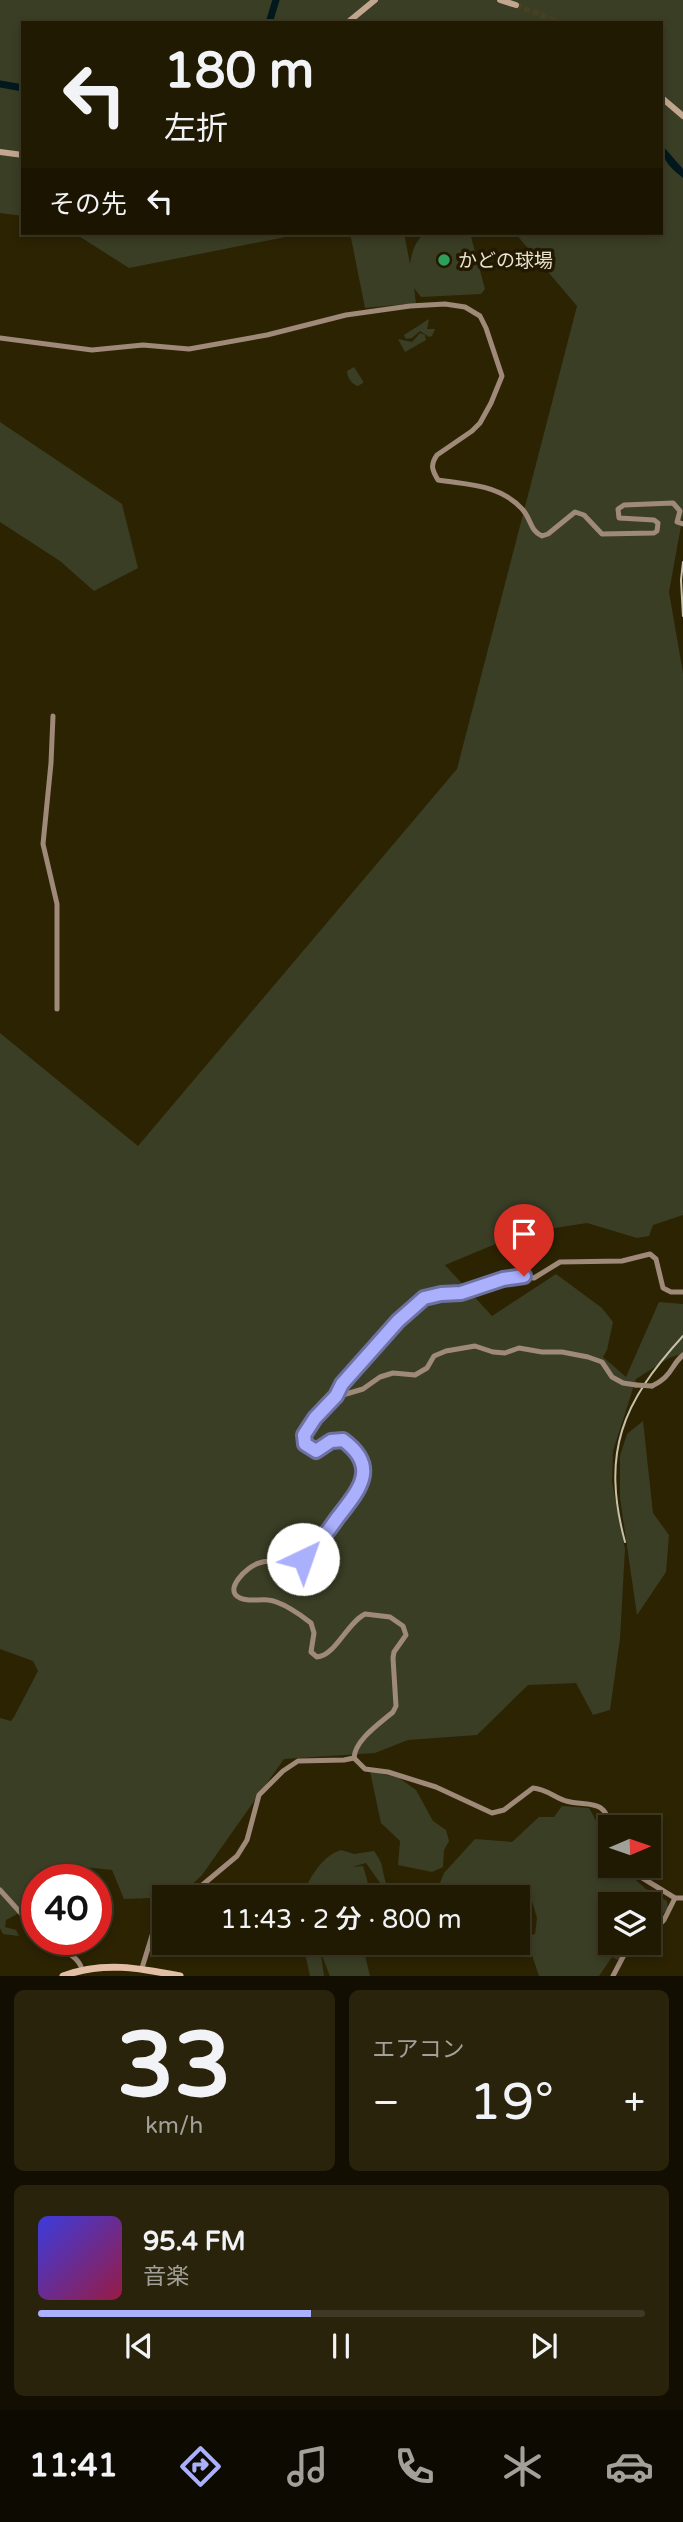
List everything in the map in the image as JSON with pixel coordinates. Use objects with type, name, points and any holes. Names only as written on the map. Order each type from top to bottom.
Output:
[{"type":"highway","points":[[63,1976],[82,1969],[107,1966],[142,1968],[180,1976]]},
{"type":"main road","points":[[349,21],[375,0]]},
{"type":"main road","points":[[500,0],[516,5]]},
{"type":"main road","points":[[663,99],[683,116]]},
{"type":"main road","points":[[0,152],[21,155]]},
{"type":"street","points":[[0,338],[92,350],[143,345],[189,348],[267,335],[346,315],[410,306],[445,304],[465,307],[480,317],[486,328],[502,376],[480,423],[436,455],[432,470],[438,480],[486,486],[508,498],[523,511],[534,531],[542,536],[575,512],[584,515],[601,534],[623,535],[657,531],[658,523],[654,520],[619,518],[618,509],[624,505],[673,503],[680,511],[677,522],[683,524]]},
{"type":"street","points":[[53,716],[43,844],[57,904],[57,1009]]},
{"type":"street","points":[[606,1815],[595,1804],[565,1800],[542,1789],[533,1788],[504,1810],[492,1813],[436,1787],[387,1772],[365,1769],[354,1758],[354,1751],[396,1706],[393,1658],[405,1635],[403,1626],[390,1617],[365,1615],[348,1627],[326,1655],[317,1657],[311,1652],[314,1633],[311,1623],[273,1601],[237,1597],[234,1589],[235,1583],[260,1562],[303,1559],[319,1544],[359,1491],[364,1473],[363,1464],[349,1445],[337,1439],[312,1451],[304,1440],[315,1418],[336,1396],[342,1384],[398,1321],[424,1298],[461,1293],[515,1276],[534,1278],[561,1262],[622,1261],[645,1254],[656,1259],[663,1289],[683,1292]]},
{"type":"street","points":[[336,1396],[363,1389],[380,1377],[393,1373],[415,1375],[427,1368],[434,1356],[475,1346],[494,1352],[505,1353],[519,1348],[588,1357],[602,1362],[612,1377],[623,1383],[652,1386],[662,1382],[683,1355]]},
{"type":"street","points":[[202,1885],[237,1856],[247,1840],[259,1795],[282,1771],[298,1761],[354,1758]]},
{"type":"street","points":[[642,1878],[675,1898],[683,1898]]},
{"type":"street","points":[[0,1890],[21,1913]]},
{"type":"street","points":[[661,1923],[675,1898]]},
{"type":"street","points":[[142,1968],[152,1936]]},
{"type":"street","points":[[71,1955],[76,1957],[82,1969]]},
{"type":"street","points":[[612,1976],[624,1955]]},
{"type":"green space","points":[[0,0],[683,0],[683,515],[669,592],[683,673],[683,1215],[653,1225],[649,1236],[637,1238],[587,1223],[522,1233],[445,1265],[492,1316],[556,1274],[602,1308],[613,1322],[603,1357],[626,1377],[659,1302],[683,1304],[683,1353],[669,1358],[636,1379],[613,1451],[612,1482],[625,1549],[620,1639],[610,1710],[593,1715],[576,1683],[528,1685],[477,1735],[408,1740],[375,1753],[284,1759],[202,1875],[192,1885],[152,1885],[152,1898],[124,1899],[112,1864],[21,1864],[21,1912],[6,1920],[5,1927],[16,1930],[19,1936],[3,1934],[0,1928],[0,1718],[11,1721],[38,1671],[33,1661],[0,1649],[0,1033],[138,1146],[457,769],[577,306],[517,235],[663,235],[663,21],[21,21],[21,216],[0,213]]},
{"type":"green space","points":[[77,235],[295,235],[129,268]]},
{"type":"green space","points":[[350,235],[404,235],[410,264],[414,247],[423,235],[471,235],[485,289],[481,294],[421,297],[414,288],[416,303],[365,308]]},
{"type":"green space","points":[[429,319],[427,329],[435,329],[432,336],[420,331],[412,338],[406,339],[404,335]]},
{"type":"green space","points":[[420,333],[425,335],[426,340],[405,352],[398,339],[412,342]]},
{"type":"green space","points":[[354,367],[363,381],[358,386],[347,373]]},
{"type":"green space","points":[[0,422],[122,504],[138,568],[94,591],[60,561],[0,522]]},
{"type":"green space","points":[[643,1421],[653,1513],[669,1535],[666,1572],[637,1615],[620,1498],[620,1456],[627,1434]]},
{"type":"green space","points":[[370,1771],[399,1778],[416,1790],[433,1821],[446,1830],[449,1841],[444,1850],[443,1867],[432,1872],[398,1865],[400,1841],[381,1823]]},
{"type":"green space","points":[[562,1806],[589,1808],[598,1824],[598,1878],[634,1878],[651,1892],[598,1892],[598,1955],[623,1955],[620,1961],[612,1957],[599,1976],[539,1976],[530,1949],[530,1935],[535,1934],[537,1918],[530,1902],[530,1885],[439,1885],[444,1873],[475,1839],[512,1842],[539,1817],[554,1817]]},
{"type":"green space","points":[[341,1850],[354,1854],[374,1851],[381,1862],[387,1885],[382,1885],[366,1863],[352,1867],[363,1866],[369,1885],[307,1885],[317,1869]]},
{"type":"green space","points":[[661,1898],[667,1901],[668,1908],[661,1916]]},
{"type":"green space","points":[[306,1955],[321,1955],[324,1976],[310,1976]]},
{"type":"green space","points":[[322,1955],[365,1955],[370,1976],[330,1976]]},
{"type":"water","points":[[663,146],[683,169],[683,178],[671,168],[665,160]]},
{"type":"waterway","points":[[270,21],[276,0]]},
{"type":"waterway","points":[[0,84],[21,88]]},
{"type":"tunnel","points":[[516,5],[555,21]]},
{"type":"railway","points":[[683,562],[683,616]]},
{"type":"railway","points":[[625,1542],[615,1481],[622,1430],[645,1384],[683,1336]]},
{"type":"place","name":"かどの球場","points":[[444,260]]},
{"type":"route","points":[[303,1559],[319,1544],[359,1491],[364,1473],[363,1464],[343,1440],[331,1441],[316,1451],[312,1451],[305,1444],[304,1435],[315,1418],[398,1321],[424,1298],[461,1293],[503,1279],[524,1276]]}]
